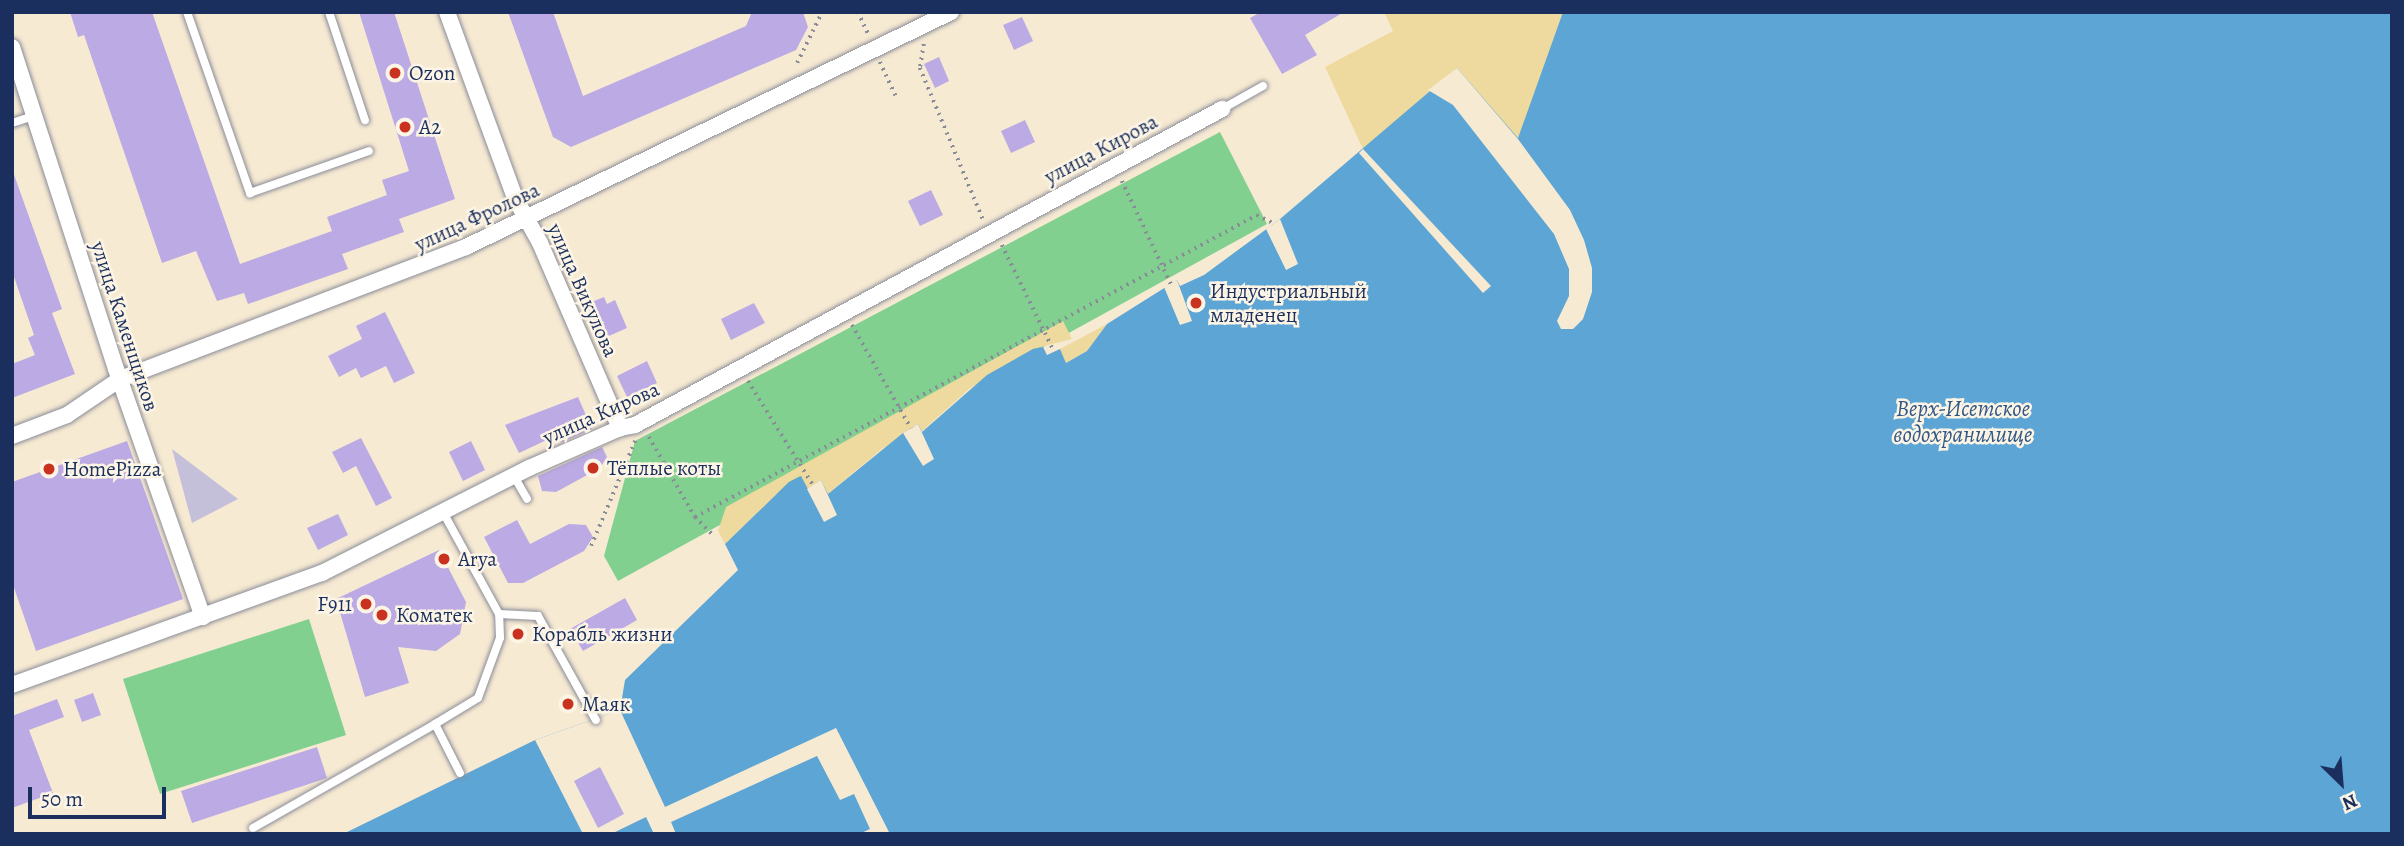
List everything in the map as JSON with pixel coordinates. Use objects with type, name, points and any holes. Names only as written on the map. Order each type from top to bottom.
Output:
[{"type":"street","name":"улица Викулова","points":[[447,12],[515,198],[528,217],[620,428]]},
{"type":"street","name":"улица Фролова","points":[[12,436],[67,415],[120,379],[402,274],[528,217],[874,49],[932,16],[951,12]]},
{"type":"street","name":"улица Каменщиков","points":[[12,47],[120,379],[203,617]]},
{"type":"street","name":"улица Кирова","points":[[12,685],[322,573],[620,428],[635,425],[994,236],[1222,109]]},
{"type":"lane","points":[[187,12],[250,193],[369,151]]},
{"type":"lane","points":[[329,12],[365,120]]},
{"type":"lane","points":[[1222,109],[1263,86]]},
{"type":"lane","points":[[12,123],[34,116]]},
{"type":"lane","points":[[515,478],[527,499]]},
{"type":"lane","points":[[253,828],[478,698],[500,638],[499,614],[444,514]]},
{"type":"lane","points":[[499,614],[538,616],[596,720]]},
{"type":"lane","points":[[435,724],[460,773]]},
{"type":"path","points":[[797,63],[822,12]]},
{"type":"path","points":[[858,12],[896,96]]},
{"type":"path","points":[[932,16],[920,54],[920,68],[994,236],[1054,352]]},
{"type":"path","points":[[1119,176],[1165,264],[1171,284]]},
{"type":"path","points":[[695,517],[1257,215],[1273,223]]},
{"type":"path","points":[[849,321],[911,428]]},
{"type":"path","points":[[745,376],[813,485]]},
{"type":"path","points":[[645,429],[695,517],[712,534]]},
{"type":"path","points":[[591,546],[639,432]]},
{"type":"shaded area","points":[[172,449],[238,499],[192,523]]},
{"type":"green space","points":[[1220,132],[1267,224],[618,581],[604,556],[635,441]]},
{"type":"green space","points":[[309,619],[346,735],[160,794],[123,679]]},
{"type":"sand","points":[[1384,12],[1563,12],[1518,139],[1457,68],[1363,149],[1325,67],[1393,31]]},
{"type":"sand","points":[[1063,321],[1072,339],[1033,349],[969,389],[921,432],[883,448],[828,494],[807,489],[800,476],[789,482],[725,544],[718,531],[726,507]]},
{"type":"sand","points":[[1107,324],[1087,351],[1066,363],[1060,349]]},
{"type":"water","name":"Верх-Исетское водохранилище","points":[[1563,12],[2392,12],[2392,834],[343,834],[535,740],[620,710],[625,680],[738,570],[725,544],[789,482],[801,476],[808,489],[821,480],[828,494],[903,433],[918,424],[922,432],[987,375],[1033,349],[1043,347],[1047,355],[1060,349],[1066,363],[1087,351],[1107,324],[1177,280],[1180,286],[1204,275],[1280,219],[1457,68],[1518,138]]},
{"type":"pier","points":[[1457,68],[1518,139],[1570,210],[1584,240],[1592,268],[1592,292],[1583,319],[1573,329],[1561,329],[1557,321],[1569,296],[1569,269],[1554,234],[1453,105],[1428,90]]},
{"type":"pier","points":[[1363,149],[1491,286],[1483,293],[1359,153]]},
{"type":"pier","points":[[1280,219],[1298,264],[1286,270],[1266,229]]},
{"type":"pier","points":[[1177,280],[1192,321],[1180,325],[1164,287]]},
{"type":"pier","points":[[918,424],[934,459],[923,466],[903,433]]},
{"type":"pier","points":[[821,480],[837,515],[824,522],[807,489]]},
{"type":"pier","points":[[620,710],[665,807],[836,728],[890,834],[859,834],[870,829],[854,794],[840,800],[817,756],[671,822],[676,834],[654,834],[646,817],[611,834],[583,834],[535,740]]},
{"type":"building","points":[[70,12],[152,12],[240,264],[332,231],[327,217],[387,195],[382,180],[409,171],[359,12],[394,12],[455,199],[399,219],[404,232],[342,254],[348,269],[248,304],[244,293],[217,301],[196,251],[162,263],[84,35],[78,37]]},
{"type":"building","points":[[508,12],[553,12],[583,96],[746,26],[752,12],[803,12],[808,27],[796,50],[571,147],[553,137]]},
{"type":"building","points":[[1261,12],[1344,12],[1305,35],[1317,55],[1282,74],[1250,18]]},
{"type":"building","points":[[1022,17],[1033,41],[1014,50],[1003,25]]},
{"type":"building","points":[[939,57],[949,81],[935,88],[924,64]]},
{"type":"building","points":[[1025,120],[1035,142],[1011,153],[1001,131]]},
{"type":"building","points":[[12,169],[62,309],[52,313],[75,374],[12,398],[12,364],[35,355],[28,338],[34,335],[12,271]]},
{"type":"building","points":[[931,190],[943,215],[920,226],[908,201]]},
{"type":"building","points":[[604,297],[607,304],[615,300],[627,328],[602,339],[587,304]]},
{"type":"building","points":[[754,303],[765,323],[731,340],[721,319]]},
{"type":"building","points":[[385,312],[415,373],[394,383],[386,366],[361,378],[356,368],[339,377],[328,356],[362,339],[356,326]]},
{"type":"building","points":[[647,361],[657,383],[627,397],[617,376]]},
{"type":"building","points":[[578,397],[592,429],[560,443],[570,429],[519,453],[505,425]]},
{"type":"building","points":[[361,438],[392,498],[376,506],[356,466],[343,473],[332,452]]},
{"type":"building","points":[[127,441],[183,599],[36,651],[12,582],[12,482]]},
{"type":"building","points":[[471,441],[485,470],[463,481],[449,452]]},
{"type":"building","points":[[602,447],[607,457],[600,468],[556,492],[542,491],[538,476]]},
{"type":"building","points":[[338,514],[348,535],[318,550],[307,528]]},
{"type":"building","points":[[517,520],[530,544],[569,524],[586,525],[593,537],[584,551],[523,583],[508,583],[484,537]]},
{"type":"building","name":"Коматек","points":[[439,550],[466,602],[460,634],[436,651],[398,647],[409,683],[365,697],[336,599]]},
{"type":"building","points":[[625,598],[637,620],[583,651],[570,629]]},
{"type":"building","points":[[93,693],[101,715],[82,722],[74,700]]},
{"type":"building","points":[[57,699],[64,717],[29,730],[53,793],[12,808],[12,716]]},
{"type":"building","points":[[317,747],[327,778],[192,823],[181,791]]},
{"type":"building","points":[[600,767],[624,814],[598,828],[574,781]]},
{"type":"place","name":"Ozon","points":[[395,73]]},
{"type":"place","name":"А2","points":[[405,127]]},
{"type":"place","name":"Индустриальный младенец","points":[[1196,303]]},
{"type":"place","name":"Тёплые коты","points":[[593,468]]},
{"type":"place","name":"HomePizza","points":[[49,469]]},
{"type":"place","name":"Arya","points":[[444,559]]},
{"type":"place","name":"F911","points":[[366,604]]},
{"type":"place","name":"Коматек","points":[[382,615]]},
{"type":"place","name":"Корабль жизни","points":[[518,634]]},
{"type":"place","name":"Маяк","points":[[568,704]]}]
